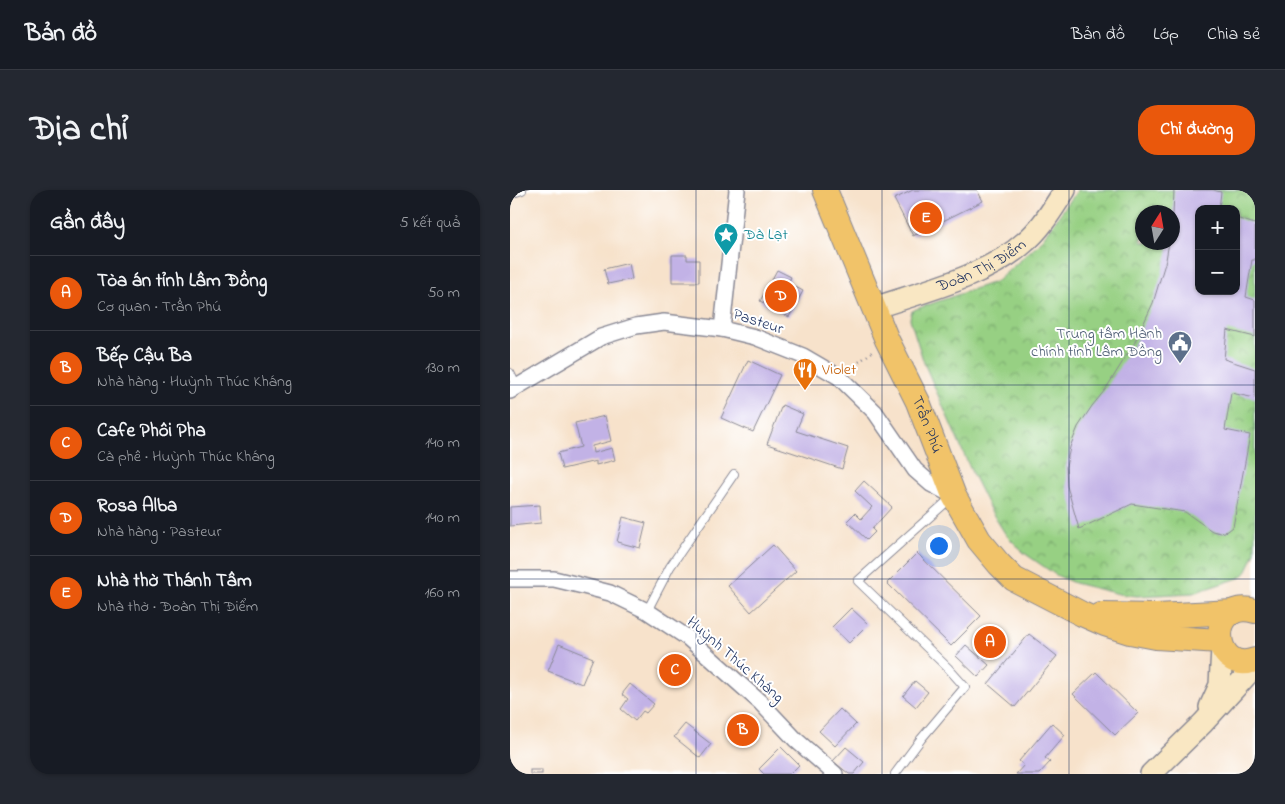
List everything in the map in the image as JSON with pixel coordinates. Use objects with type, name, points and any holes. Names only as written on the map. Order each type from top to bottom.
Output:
[{"type":"main road","name":"Trần Phú","points":[[825,190],[887,340],[918,402],[954,496],[979,540],[999,564],[1014,579],[1105,624],[1130,632],[1156,637],[1221,644]]},
{"type":"main road","name":"Trần Phú","points":[[1082,614],[1157,616],[1244,612]]},
{"type":"main road","points":[[1244,612],[1226,618],[1219,632],[1221,644],[1227,655],[1234,660],[1242,662],[1255,660]]},
{"type":"street","points":[[722,329],[737,190]]},
{"type":"street","name":"Đoàn Thị Điểm","points":[[874,308],[952,282],[980,271],[1006,257],[1026,242],[1046,220],[1065,190]]},
{"type":"street","name":"Pasteur","points":[[514,389],[601,337],[636,326],[664,322],[722,329],[755,337],[803,356],[839,376],[875,412],[915,470],[931,484],[954,496]]},
{"type":"street","name":"Huỳnh Thúc Kháng","points":[[510,579],[554,579],[610,594],[647,611],[688,638],[761,703],[796,740],[835,774]]},
{"type":"street","points":[[1203,723],[1220,685],[1221,644]]},
{"type":"street","points":[[1151,774],[1203,723],[1255,666]]},
{"type":"lane","points":[[510,194],[522,190]]},
{"type":"lane","points":[[510,373],[514,389]]},
{"type":"lane","points":[[647,611],[670,567],[734,474]]},
{"type":"lane","points":[[895,774],[921,738],[965,687],[948,668],[858,581],[954,496]]},
{"type":"path","points":[[839,376],[887,340]]},
{"type":"green space","points":[[1078,190],[1255,190],[1255,552],[1247,571],[1242,577],[1193,593],[1137,596],[1119,594],[1074,583],[1056,575],[1024,553],[1006,535],[991,511],[973,475],[924,363],[910,319],[911,312],[916,309],[997,281],[1038,244]]},
{"type":"building","points":[[913,190],[977,190],[983,201],[913,236],[894,199]]},
{"type":"building","name":"Trung tâm Hành chính tỉnh Lâm Đồng","points":[[1174,190],[1213,190],[1221,192],[1219,205],[1195,205],[1195,295],[1240,295],[1240,219],[1255,224],[1255,260],[1252,260],[1246,297],[1255,300],[1255,337],[1227,330],[1224,359],[1255,369],[1255,398],[1231,393],[1225,430],[1250,435],[1233,527],[1221,533],[1212,531],[1185,512],[1132,504],[1079,529],[1067,486],[1066,467],[1070,447],[1078,427],[1105,390],[1135,342],[1153,303],[1168,250],[1180,250],[1180,205],[1173,205]]},
{"type":"building","points":[[672,255],[687,255],[687,260],[699,260],[699,282],[672,282]]},
{"type":"building","points":[[629,263],[632,279],[608,284],[604,269]]},
{"type":"building","points":[[777,270],[791,277],[788,283],[803,291],[789,317],[760,301]]},
{"type":"building","points":[[748,360],[780,375],[753,432],[721,418]]},
{"type":"building","points":[[782,405],[803,414],[796,431],[848,448],[842,469],[767,444]]},
{"type":"building","points":[[605,416],[611,441],[592,446],[593,453],[612,448],[615,460],[596,465],[596,461],[562,469],[558,453],[581,447],[575,423]]},
{"type":"building","points":[[864,481],[892,507],[872,529],[875,532],[867,540],[847,521],[855,513],[861,519],[872,507],[855,491]]},
{"type":"building","points":[[540,505],[541,523],[510,526],[510,507]]},
{"type":"building","points":[[623,517],[646,523],[640,548],[617,542]]},
{"type":"building","points":[[773,545],[796,571],[751,612],[728,586]]},
{"type":"building","points":[[917,553],[981,616],[951,646],[887,583]]},
{"type":"building","points":[[851,608],[868,624],[849,643],[832,627]]},
{"type":"building","points":[[1029,634],[1057,656],[1015,707],[988,684]]},
{"type":"building","points":[[559,644],[593,658],[582,684],[548,671]]},
{"type":"building","points":[[966,645],[989,665],[978,677],[956,656]]},
{"type":"building","points":[[1096,672],[1138,713],[1115,735],[1073,694]]},
{"type":"building","points":[[915,681],[928,692],[916,707],[903,696]]},
{"type":"building","points":[[630,684],[654,704],[646,713],[643,711],[635,721],[621,709],[628,699],[622,694]]},
{"type":"building","points":[[840,709],[856,724],[835,746],[819,731]]},
{"type":"building","points":[[1052,723],[1065,735],[1045,758],[1050,762],[1039,774],[1016,774],[1024,765],[1019,761]]},
{"type":"building","points":[[685,724],[711,744],[700,758],[674,737]]},
{"type":"building","points":[[781,747],[799,765],[790,774],[764,774],[759,769]]},
{"type":"building","points":[[846,747],[864,762],[854,774],[849,774],[833,761]]},
{"type":"building","points":[[530,770],[542,770],[542,774],[530,774]]},
{"type":"place","name":"Nhà thờ Thánh Tâm","points":[[926,218]]},
{"type":"place","name":"Đà Lạt","points":[[726,256]]},
{"type":"place","name":"Rosa Alba","points":[[781,296]]},
{"type":"place","name":"Trung tâm Hành chính tỉnh Lâm Đồng","points":[[1180,364]]},
{"type":"place","name":"Violet","points":[[805,391]]},
{"type":"place","name":"Tòa án tỉnh Lâm Đồng","points":[[990,642]]},
{"type":"place","name":"Cafe Phôi Pha","points":[[675,670]]},
{"type":"place","name":"Bếp Cậu Ba","points":[[743,730]]}]
